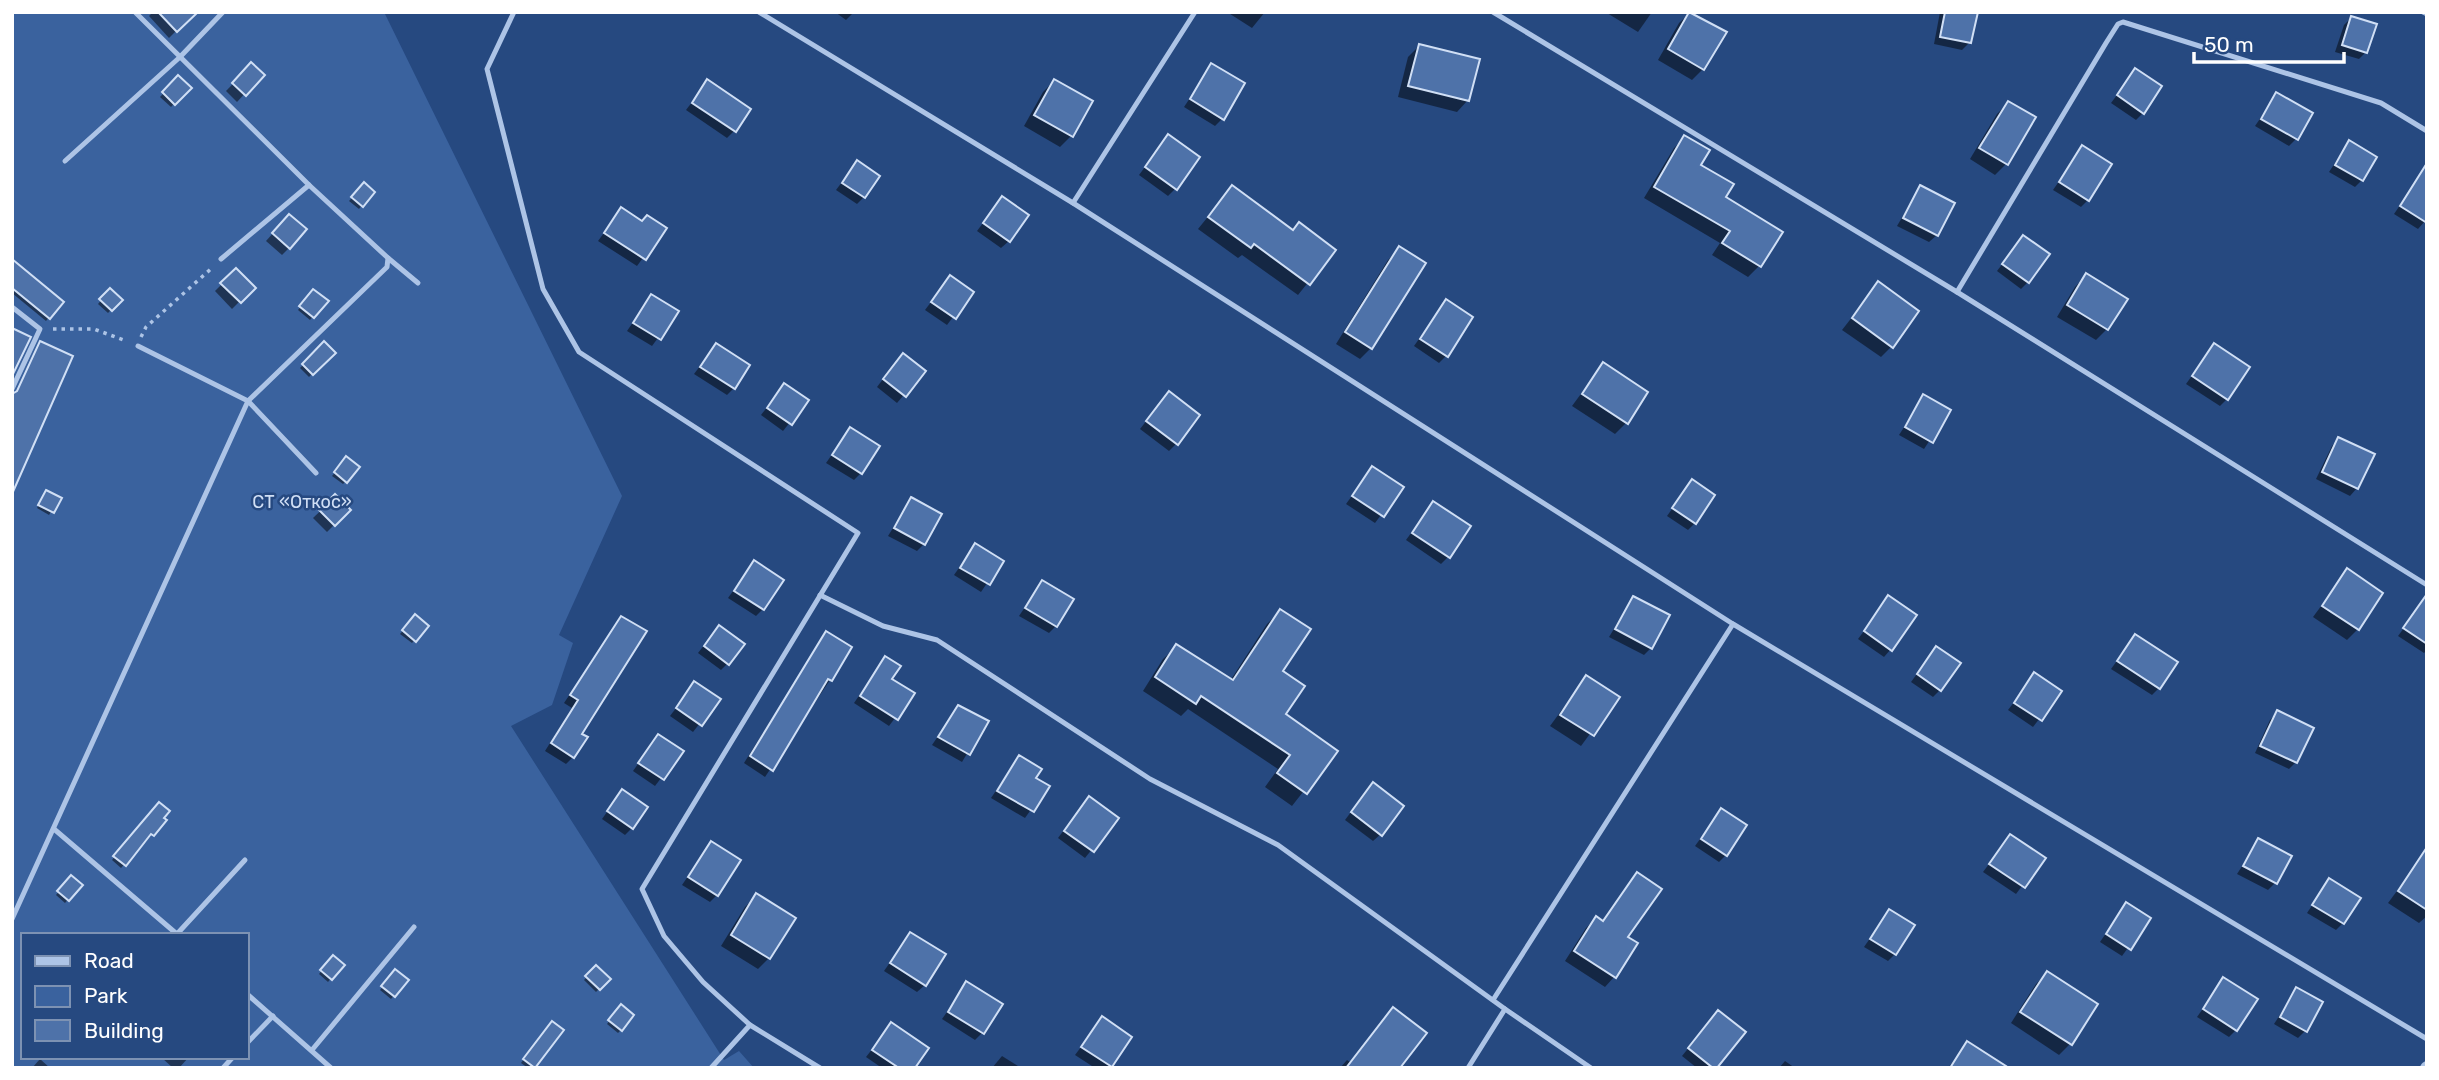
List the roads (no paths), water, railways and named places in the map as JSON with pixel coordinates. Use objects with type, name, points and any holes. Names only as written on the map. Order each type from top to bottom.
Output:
[{"type":"lane","points":[[135,12],[309,185],[418,283]]},
{"type":"lane","points":[[65,161],[180,57],[223,12]]},
{"type":"lane","points":[[514,12],[487,69],[543,289],[579,352],[858,533],[642,889],[664,936],[703,982],[750,1025],[820,1068]]},
{"type":"lane","points":[[759,12],[1073,203],[1732,624],[2427,1039]]},
{"type":"lane","points":[[1073,203],[1195,12]]},
{"type":"lane","points":[[1493,12],[1957,292],[2427,585]]},
{"type":"lane","points":[[1957,292],[2106,43],[2118,24],[2123,22],[2381,103],[2427,131]]},
{"type":"lane","points":[[221,259],[309,185]]},
{"type":"lane","points":[[12,919],[248,401],[387,267],[388,258]]},
{"type":"lane","points":[[12,307],[40,329],[12,389]]},
{"type":"lane","points":[[138,346],[248,401],[316,473]]},
{"type":"lane","points":[[820,595],[883,626],[937,640],[1150,779],[1278,845],[1591,1068]]},
{"type":"lane","points":[[1493,1000],[1732,624]]},
{"type":"lane","points":[[54,829],[175,933]]},
{"type":"lane","points":[[179,933],[245,860]]},
{"type":"lane","points":[[312,1050],[414,927]]},
{"type":"lane","points":[[248,995],[331,1068]]},
{"type":"lane","points":[[1468,1068],[1506,1009]]},
{"type":"lane","points":[[248,1042],[273,1016]]},
{"type":"lane","points":[[711,1068],[750,1025]]},
{"type":"park label","name":"СТ «Откос»","points":[[302,502]]}]
